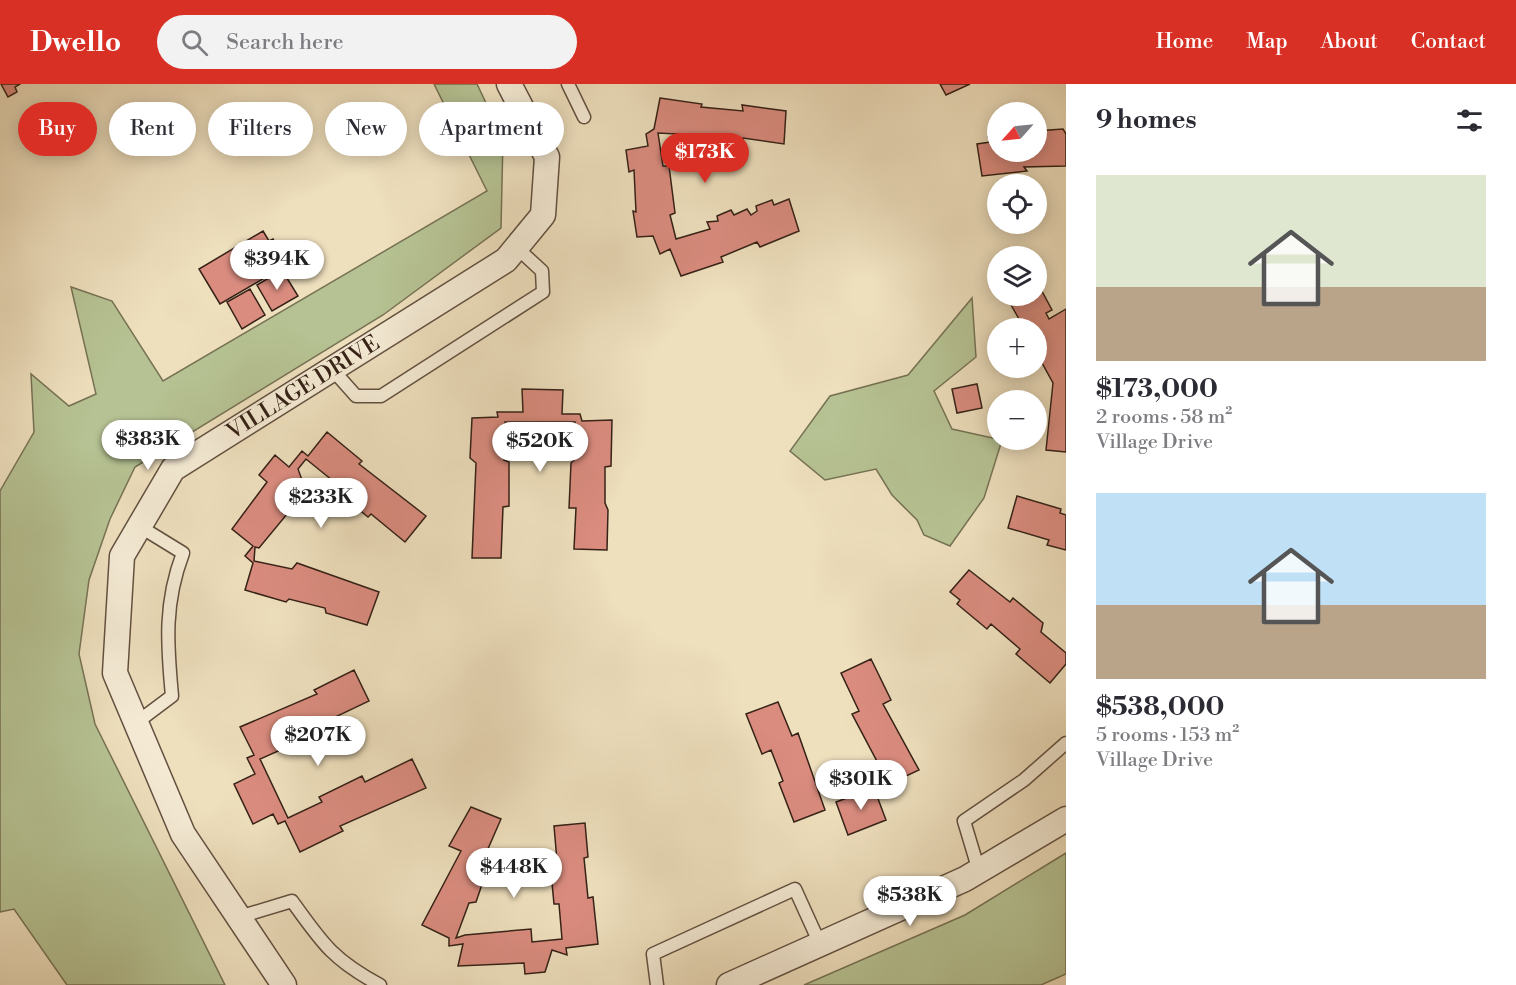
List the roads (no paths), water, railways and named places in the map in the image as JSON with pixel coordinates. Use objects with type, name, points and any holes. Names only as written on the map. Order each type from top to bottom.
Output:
[{"type":"street","name":"VILLAGE DRIVE","points":[[285,985],[183,834],[115,672],[122,555],[173,469],[506,260],[543,215],[548,157],[509,84]]},
{"type":"street","points":[[729,985],[979,871],[1066,819]]},
{"type":"lane","points":[[568,84],[584,117]]},
{"type":"lane","points":[[332,369],[356,396],[381,396],[543,292],[542,271],[516,247]]},
{"type":"lane","points":[[136,723],[172,696],[166,635],[174,578],[183,553],[139,526]]},
{"type":"lane","points":[[979,871],[964,821],[1024,780],[1066,743]]},
{"type":"lane","points":[[657,985],[653,954],[795,889],[820,944]]},
{"type":"lane","points":[[239,917],[292,901],[324,946],[351,970],[380,985]]}]
